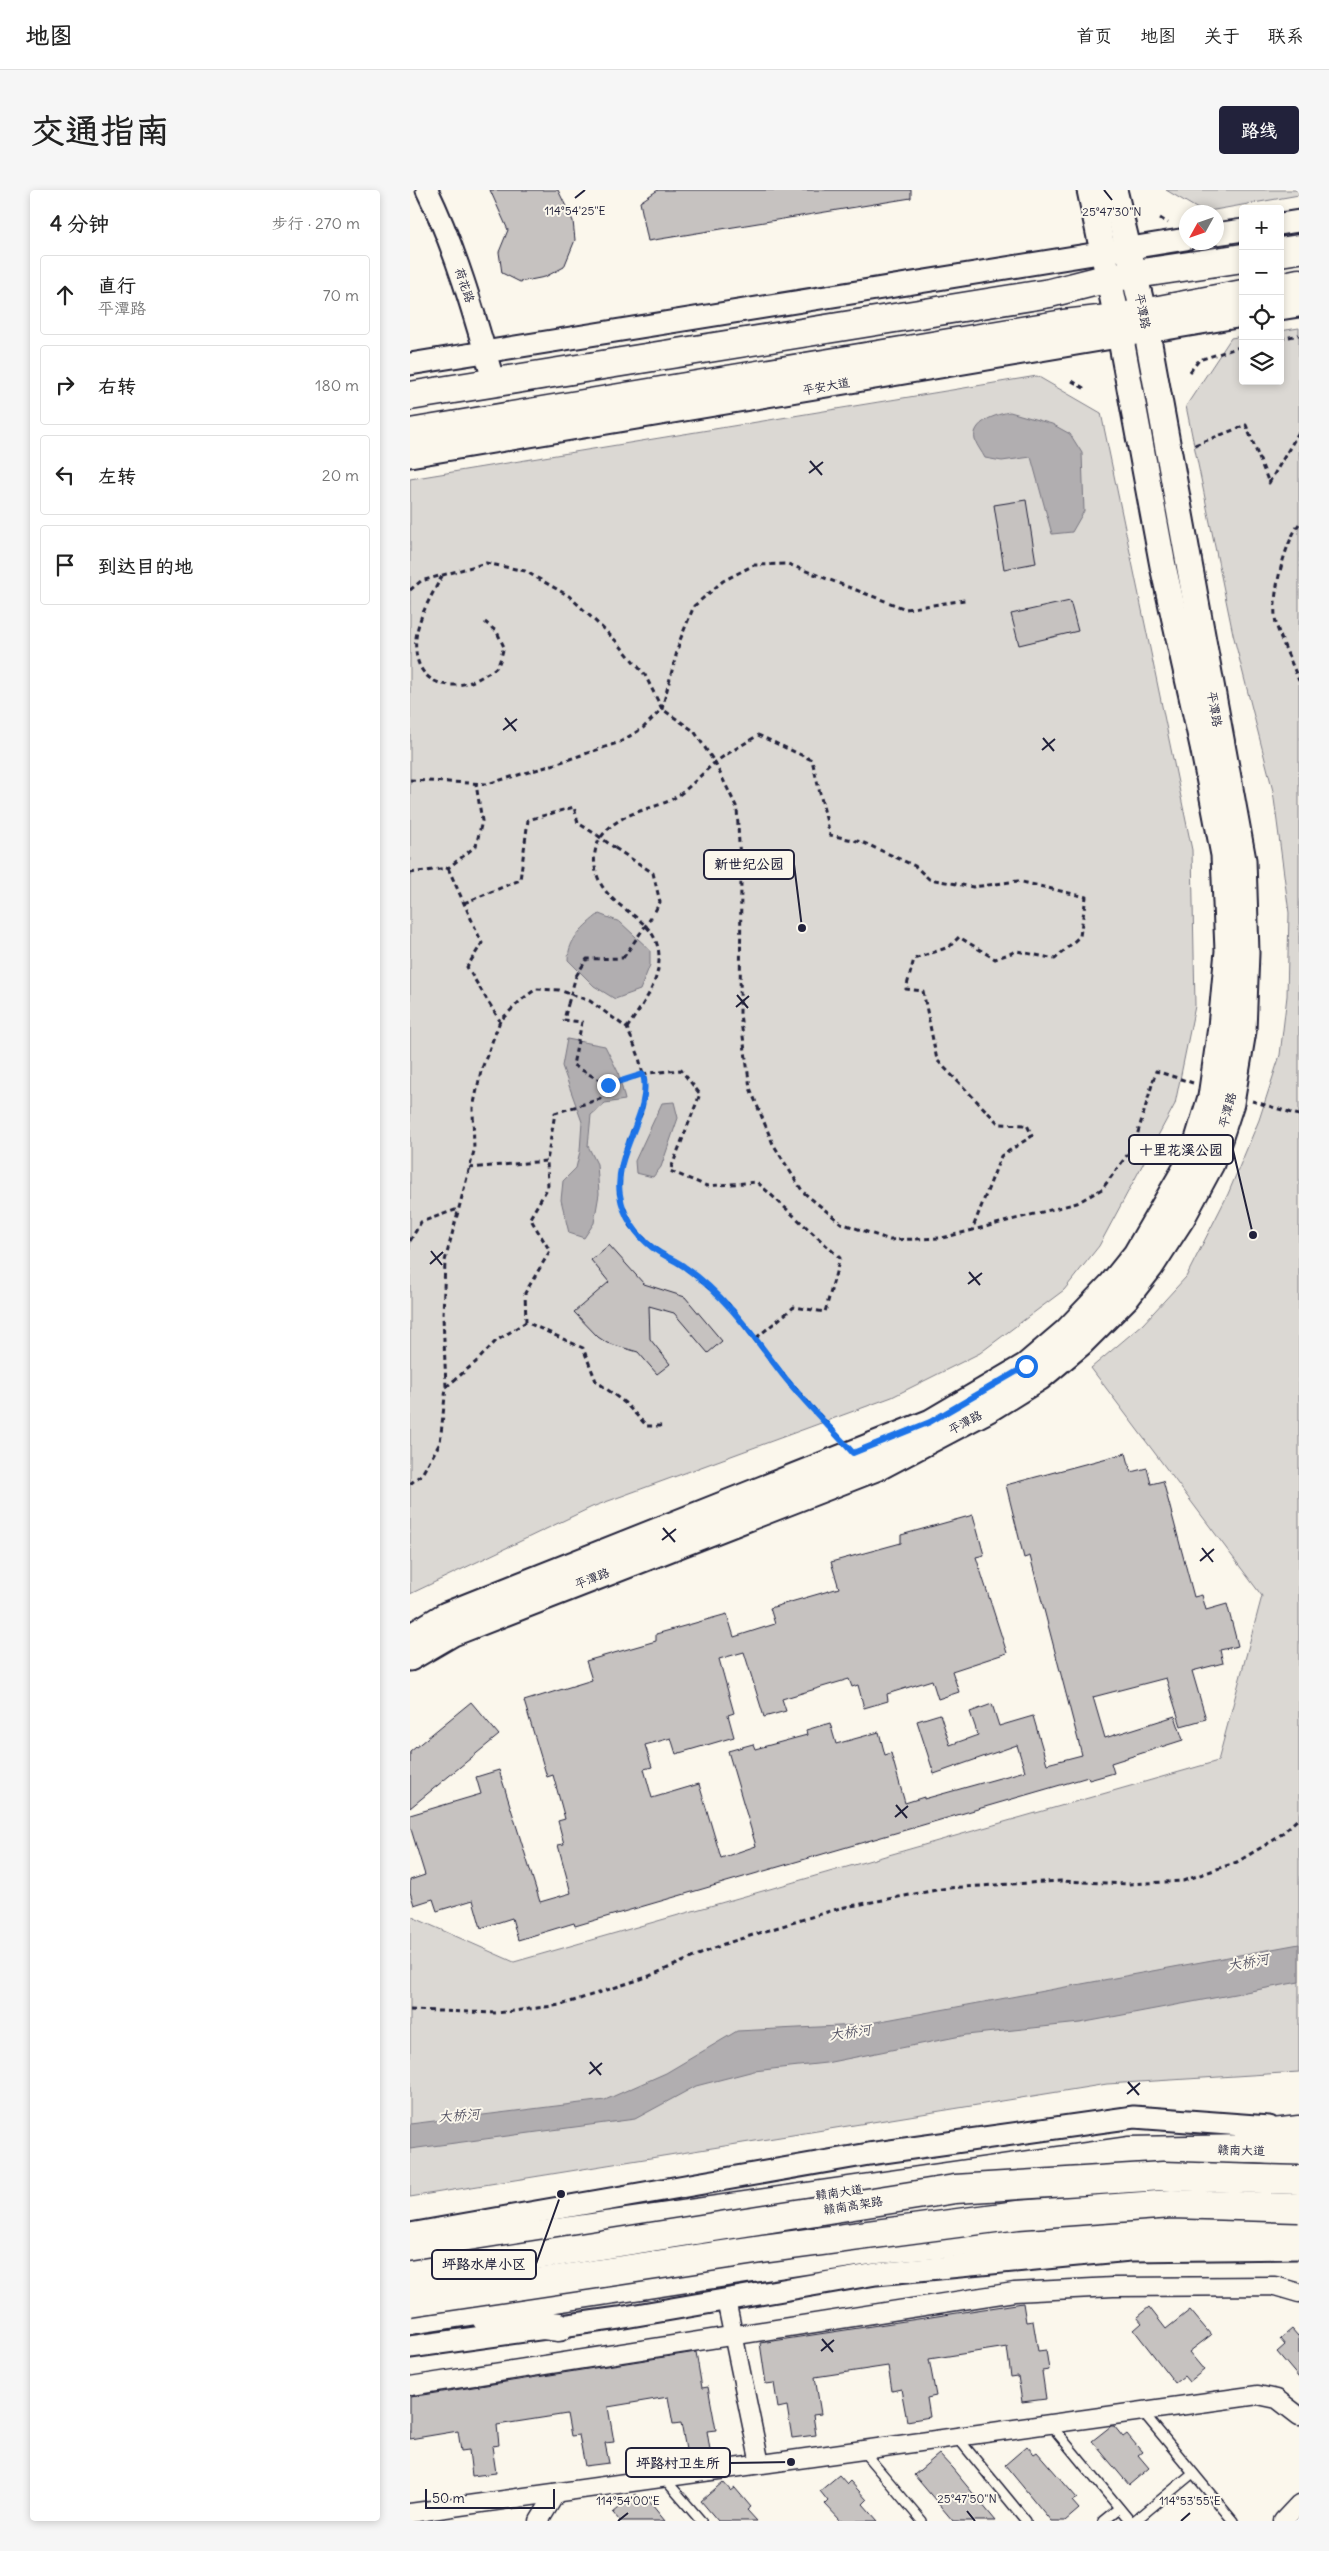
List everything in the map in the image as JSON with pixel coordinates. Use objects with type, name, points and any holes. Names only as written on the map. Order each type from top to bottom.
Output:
[{"type":"main road","name":"平潭路","points":[[410,1658],[453,1633],[881,1466],[989,1409],[1039,1378],[1081,1343],[1127,1297],[1151,1266],[1182,1218],[1211,1164],[1222,1092],[1221,1027],[1228,951],[1224,855],[1203,746],[1163,566],[1119,327],[1090,190]]},
{"type":"main road","name":"平潭路","points":[[410,1637],[446,1615],[930,1422],[1026,1366],[1067,1331],[1123,1270],[1164,1208],[1193,1156],[1222,1092],[1243,1031],[1246,953],[1243,860],[1145,322],[1114,190]]},
{"type":"main road","points":[[1284,251],[1299,249]]},
{"type":"main road","points":[[410,396],[1050,293],[1106,265],[1132,261],[1239,258]]},
{"type":"main road","points":[[1284,286],[1299,283]]},
{"type":"main road","name":"平安大道","points":[[410,433],[1064,324],[1119,327],[1145,322],[1240,295]]},
{"type":"main road","points":[[1128,2151],[1299,2130]]},
{"type":"main road","name":"赣南大道","points":[[410,2254],[439,2239],[1128,2151],[1253,2149],[1299,2152]]},
{"type":"main road","name":"赣南高架路","points":[[410,2276],[956,2189],[1163,2176],[1299,2180]]},
{"type":"main road","points":[[410,2302],[762,2249],[1018,2214],[1172,2204],[1299,2208]]},
{"type":"main road","points":[[1135,2228],[1299,2240]]},
{"type":"main road","points":[[410,2320],[877,2249],[1135,2228],[1299,2231]]},
{"type":"main road","points":[[452,2314],[559,2327]]},
{"type":"street","name":"荷花路","points":[[427,190],[469,291],[494,383]]},
{"type":"street","points":[[1284,223],[1299,221]]},
{"type":"street","points":[[1224,233],[1239,231]]},
{"type":"street","points":[[1132,261],[1179,242]]},
{"type":"street","points":[[410,364],[1106,265]]},
{"type":"street","points":[[1284,308],[1299,306]]},
{"type":"street","name":"平安大道","points":[[1145,322],[1239,316]]},
{"type":"street","name":"平安大道","points":[[410,456],[1119,327]]},
{"type":"street","points":[[410,2234],[439,2239],[869,2154],[1134,2117],[1299,2130]]},
{"type":"street","points":[[410,2347],[462,2338],[559,2327],[876,2274],[1130,2250],[1299,2248]]},
{"type":"street","points":[[410,2386],[1014,2292],[1113,2287],[1275,2286],[1299,2293]]},
{"type":"street","points":[[726,2300],[760,2464]]},
{"type":"street","points":[[410,2513],[1258,2395],[1277,2399],[1299,2416]]},
{"type":"street","points":[[539,2521],[556,2493]]},
{"type":"street","points":[[1283,2521],[1299,2504]]},
{"type":"lane","points":[[1142,2412],[1233,2521]]},
{"type":"lane","points":[[1050,2424],[1130,2521]]},
{"type":"lane","points":[[957,2437],[1026,2521]]},
{"type":"lane","points":[[862,2450],[922,2521]]},
{"type":"lane","points":[[1135,2521],[1193,2473]]},
{"type":"lane","points":[[664,2478],[701,2521]]},
{"type":"lane","points":[[1104,2521],[1119,2508]]},
{"type":"path","points":[[1284,338],[1299,336]]},
{"type":"path","points":[[1190,372],[1199,360],[1239,347]]},
{"type":"path","points":[[1072,381],[1087,390]]},
{"type":"path","points":[[1195,445],[1246,426],[1269,482],[1299,432]]},
{"type":"path","points":[[1299,524],[1294,531],[1277,576],[1276,625],[1299,681]]},
{"type":"path","points":[[410,590],[421,581],[486,563],[525,571],[569,596],[616,641],[645,675],[662,709],[694,731],[715,763],[737,808],[742,879],[740,1014],[750,1088],[773,1144],[803,1192],[841,1223],[890,1240],[942,1238],[1077,1203],[1102,1189],[1134,1146],[1156,1071],[1299,1114]]},
{"type":"path","points":[[410,780],[487,784],[546,767],[620,742],[642,728],[662,709],[680,640],[694,606],[723,581],[754,565],[788,564],[906,609],[965,600]]},
{"type":"path","points":[[442,575],[420,618],[415,650],[420,669],[438,684],[458,686],[478,680],[498,666],[504,647],[497,632],[485,622]]},
{"type":"path","points":[[627,1028],[656,978],[659,966],[658,946],[654,936],[645,924],[606,895],[597,878],[594,858],[598,843],[606,832],[622,819],[635,811],[667,802],[715,763],[758,735],[812,760],[830,835],[862,842],[916,866],[929,880],[973,887],[1018,881],[1086,897],[1080,936],[1055,960],[1017,952],[995,958],[959,937],[949,947],[914,959],[906,989],[923,991],[937,1060],[999,1124],[1027,1125],[1032,1136],[1001,1156],[972,1230]]},
{"type":"path","points":[[410,873],[448,868],[476,846],[482,821],[476,784]]},
{"type":"path","points":[[464,904],[520,880],[528,820],[574,807],[578,823],[653,873],[660,902],[653,915],[623,958],[587,959],[576,976],[564,1020],[582,1022],[573,1065],[608,1085]]},
{"type":"path","points":[[448,868],[482,943],[466,968],[500,1021]]},
{"type":"path","points":[[410,1484],[422,1474],[440,1442],[446,1387],[443,1316],[445,1261],[474,1151],[473,1108],[481,1071],[500,1021],[520,1000],[536,989],[559,990],[590,1001],[627,1028],[645,1082],[642,1112],[630,1136],[621,1167],[620,1195],[631,1226],[653,1248],[686,1268],[728,1304],[783,1375],[853,1453]]},
{"type":"path","points":[[526,1322],[525,1293],[550,1251],[530,1218],[548,1187],[547,1161],[555,1113],[600,1099],[608,1085],[643,1074],[681,1070],[700,1094],[670,1171],[707,1186],[757,1182],[840,1258],[824,1312],[794,1307],[756,1338]]},
{"type":"path","points":[[469,1168],[547,1161]]},
{"type":"path","points":[[410,1241],[421,1222],[458,1209]]},
{"type":"path","points":[[446,1387],[476,1362],[496,1341],[526,1322]]},
{"type":"path","points":[[526,1322],[582,1348],[596,1381],[625,1403],[647,1426],[664,1426]]},
{"type":"path","points":[[410,2010],[497,2013],[561,2005],[647,1977],[724,1944],[840,1908],[947,1888],[1061,1881],[1128,1884],[1183,1881],[1237,1862],[1277,1838],[1299,1818]]},
{"type":"shaded area","points":[[1166,190],[1299,190],[1299,195],[1224,208],[1224,205],[1191,205]]},
{"type":"shaded area","points":[[1299,328],[1299,2072],[1107,2084],[410,2197],[410,1916],[514,1962],[1218,1761],[1262,1596],[1091,1368],[1143,1324],[1186,1277],[1228,1194],[1259,1120],[1280,1055],[1287,996],[1289,913],[1273,791],[1233,634],[1186,406],[1231,338],[1239,337],[1239,385],[1284,385],[1284,330]]},
{"type":"shaded area","points":[[1037,376],[1101,413],[1192,850],[1195,1006],[1175,1104],[1099,1246],[1064,1290],[980,1353],[892,1397],[592,1507],[410,1594],[410,479]]},
{"type":"water","points":[[1010,412],[1052,424],[1070,434],[1082,453],[1084,511],[1072,532],[1052,534],[1031,457],[1002,461],[985,458],[977,444],[975,434],[981,424],[992,417]]},
{"type":"water","points":[[599,914],[620,922],[650,950],[650,965],[640,990],[615,999],[594,986],[568,960],[574,939]]},
{"type":"water","points":[[567,1039],[605,1046],[618,1072],[625,1100],[605,1103],[591,1115],[588,1146],[597,1164],[599,1194],[594,1223],[584,1238],[569,1233],[561,1200],[563,1181],[576,1168],[580,1151],[582,1122],[562,1066]]},
{"type":"water","points":[[674,1102],[678,1118],[661,1167],[653,1177],[636,1173],[635,1161],[662,1103]]},
{"type":"water","name":"大桥河","points":[[1299,1944],[1299,1982],[1080,2023],[966,2035],[826,2063],[754,2071],[696,2086],[635,2119],[410,2149],[410,2124],[605,2100],[666,2073],[737,2031],[859,2025]]},
{"type":"building","points":[[490,190],[558,190],[573,221],[575,240],[564,267],[545,277],[520,282],[502,273],[499,252],[508,230]]},
{"type":"building","points":[[658,190],[911,190],[911,198],[648,241],[640,202]]},
{"type":"building","points":[[1026,500],[1036,563],[1004,569],[994,505]]},
{"type":"building","points":[[1070,601],[1078,631],[1019,645],[1011,614]]},
{"type":"building","points":[[609,1245],[644,1284],[685,1297],[722,1341],[708,1353],[674,1313],[649,1306],[650,1339],[670,1364],[657,1374],[638,1352],[607,1343],[598,1337],[574,1312],[609,1282],[591,1260]]},
{"type":"building","points":[[1126,1453],[1131,1472],[1147,1468],[1151,1484],[1163,1481],[1194,1597],[1202,1595],[1206,1610],[1227,1604],[1238,1646],[1220,1650],[1223,1663],[1192,1671],[1206,1719],[1181,1726],[1166,1678],[1093,1697],[1105,1738],[1175,1716],[1183,1740],[1111,1763],[1114,1773],[1089,1780],[1088,1777],[575,1926],[574,1923],[518,1940],[512,1918],[481,1928],[473,1900],[437,1911],[433,1899],[414,1905],[410,1892],[410,1880],[425,1875],[410,1826],[410,1815],[481,1794],[476,1777],[499,1770],[540,1902],[571,1893],[558,1845],[564,1844],[558,1821],[565,1819],[553,1775],[547,1777],[524,1701],[592,1680],[586,1661],[656,1641],[656,1634],[727,1614],[734,1637],[775,1624],[770,1608],[839,1588],[831,1562],[901,1543],[901,1535],[973,1515],[984,1555],[976,1557],[1007,1653],[952,1671],[959,1692],[938,1699],[932,1680],[887,1694],[888,1701],[864,1708],[858,1685],[852,1687],[849,1679],[782,1699],[786,1711],[764,1717],[744,1652],[719,1659],[734,1713],[728,1715],[734,1737],[676,1754],[671,1738],[645,1745],[652,1767],[644,1769],[652,1798],[699,1784],[721,1858],[756,1846],[728,1751],[753,1744],[755,1749],[807,1735],[806,1730],[830,1723],[836,1744],[879,1732],[885,1755],[891,1753],[905,1803],[1025,1771],[1017,1745],[934,1774],[917,1721],[940,1714],[950,1745],[978,1735],[970,1712],[992,1704],[999,1726],[1033,1716],[1047,1764],[1082,1755],[1030,1556],[1024,1558],[1006,1485]]},
{"type":"building","points":[[471,1702],[499,1735],[410,1808],[410,1752]]},
{"type":"building","points":[[1023,2303],[1026,2322],[1033,2321],[1038,2351],[1046,2350],[1049,2370],[1042,2371],[1046,2399],[1022,2402],[1018,2376],[1011,2377],[1007,2347],[929,2359],[936,2396],[927,2398],[930,2417],[907,2421],[901,2389],[892,2391],[888,2366],[815,2377],[821,2414],[813,2415],[816,2435],[792,2438],[787,2406],[778,2408],[774,2383],[766,2384],[760,2343]]},
{"type":"building","points":[[1149,2307],[1166,2329],[1190,2310],[1211,2335],[1189,2352],[1204,2370],[1189,2382],[1184,2376],[1175,2383],[1134,2330],[1142,2323],[1137,2317]]},
{"type":"building","points":[[1292,2329],[1299,2335],[1299,2378],[1277,2352],[1285,2345],[1280,2339]]},
{"type":"building","points":[[696,2352],[702,2388],[708,2387],[716,2430],[707,2431],[710,2450],[687,2455],[681,2423],[673,2424],[668,2397],[608,2407],[614,2442],[605,2443],[609,2463],[585,2466],[579,2435],[571,2436],[567,2414],[497,2425],[499,2445],[492,2446],[496,2473],[472,2476],[469,2450],[461,2451],[458,2431],[410,2439],[410,2397]]},
{"type":"building","points":[[1111,2426],[1114,2426],[1123,2437],[1127,2434],[1142,2452],[1138,2455],[1149,2468],[1129,2485],[1092,2441]]},
{"type":"building","points":[[1027,2446],[1034,2454],[1037,2452],[1077,2498],[1072,2501],[1079,2509],[1065,2521],[1051,2521],[1005,2465]]},
{"type":"building","points":[[939,2454],[996,2521],[953,2521],[914,2475]]},
{"type":"building","points":[[839,2475],[847,2484],[850,2481],[867,2500],[863,2504],[878,2521],[841,2521],[825,2504],[828,2501],[820,2491]]},
{"type":"building","points":[[723,2482],[731,2491],[735,2488],[751,2507],[747,2510],[757,2521],[718,2521],[701,2501]]},
{"type":"building","points":[[636,2494],[644,2504],[648,2500],[665,2521],[620,2521],[613,2513]]},
{"type":"place","name":"新世纪公园","points":[[802,928]]},
{"type":"place","name":"十里花溪公园","points":[[1253,1235]]},
{"type":"place","name":"坪路水岸小区","points":[[561,2194]]},
{"type":"place","name":"坪路村卫生所","points":[[791,2462]]},
{"type":"route","points":[[608,1085],[643,1074],[645,1082],[642,1112],[630,1136],[621,1167],[620,1195],[631,1226],[653,1248],[686,1268],[728,1304],[783,1375],[853,1453],[930,1422],[1026,1366]]}]
